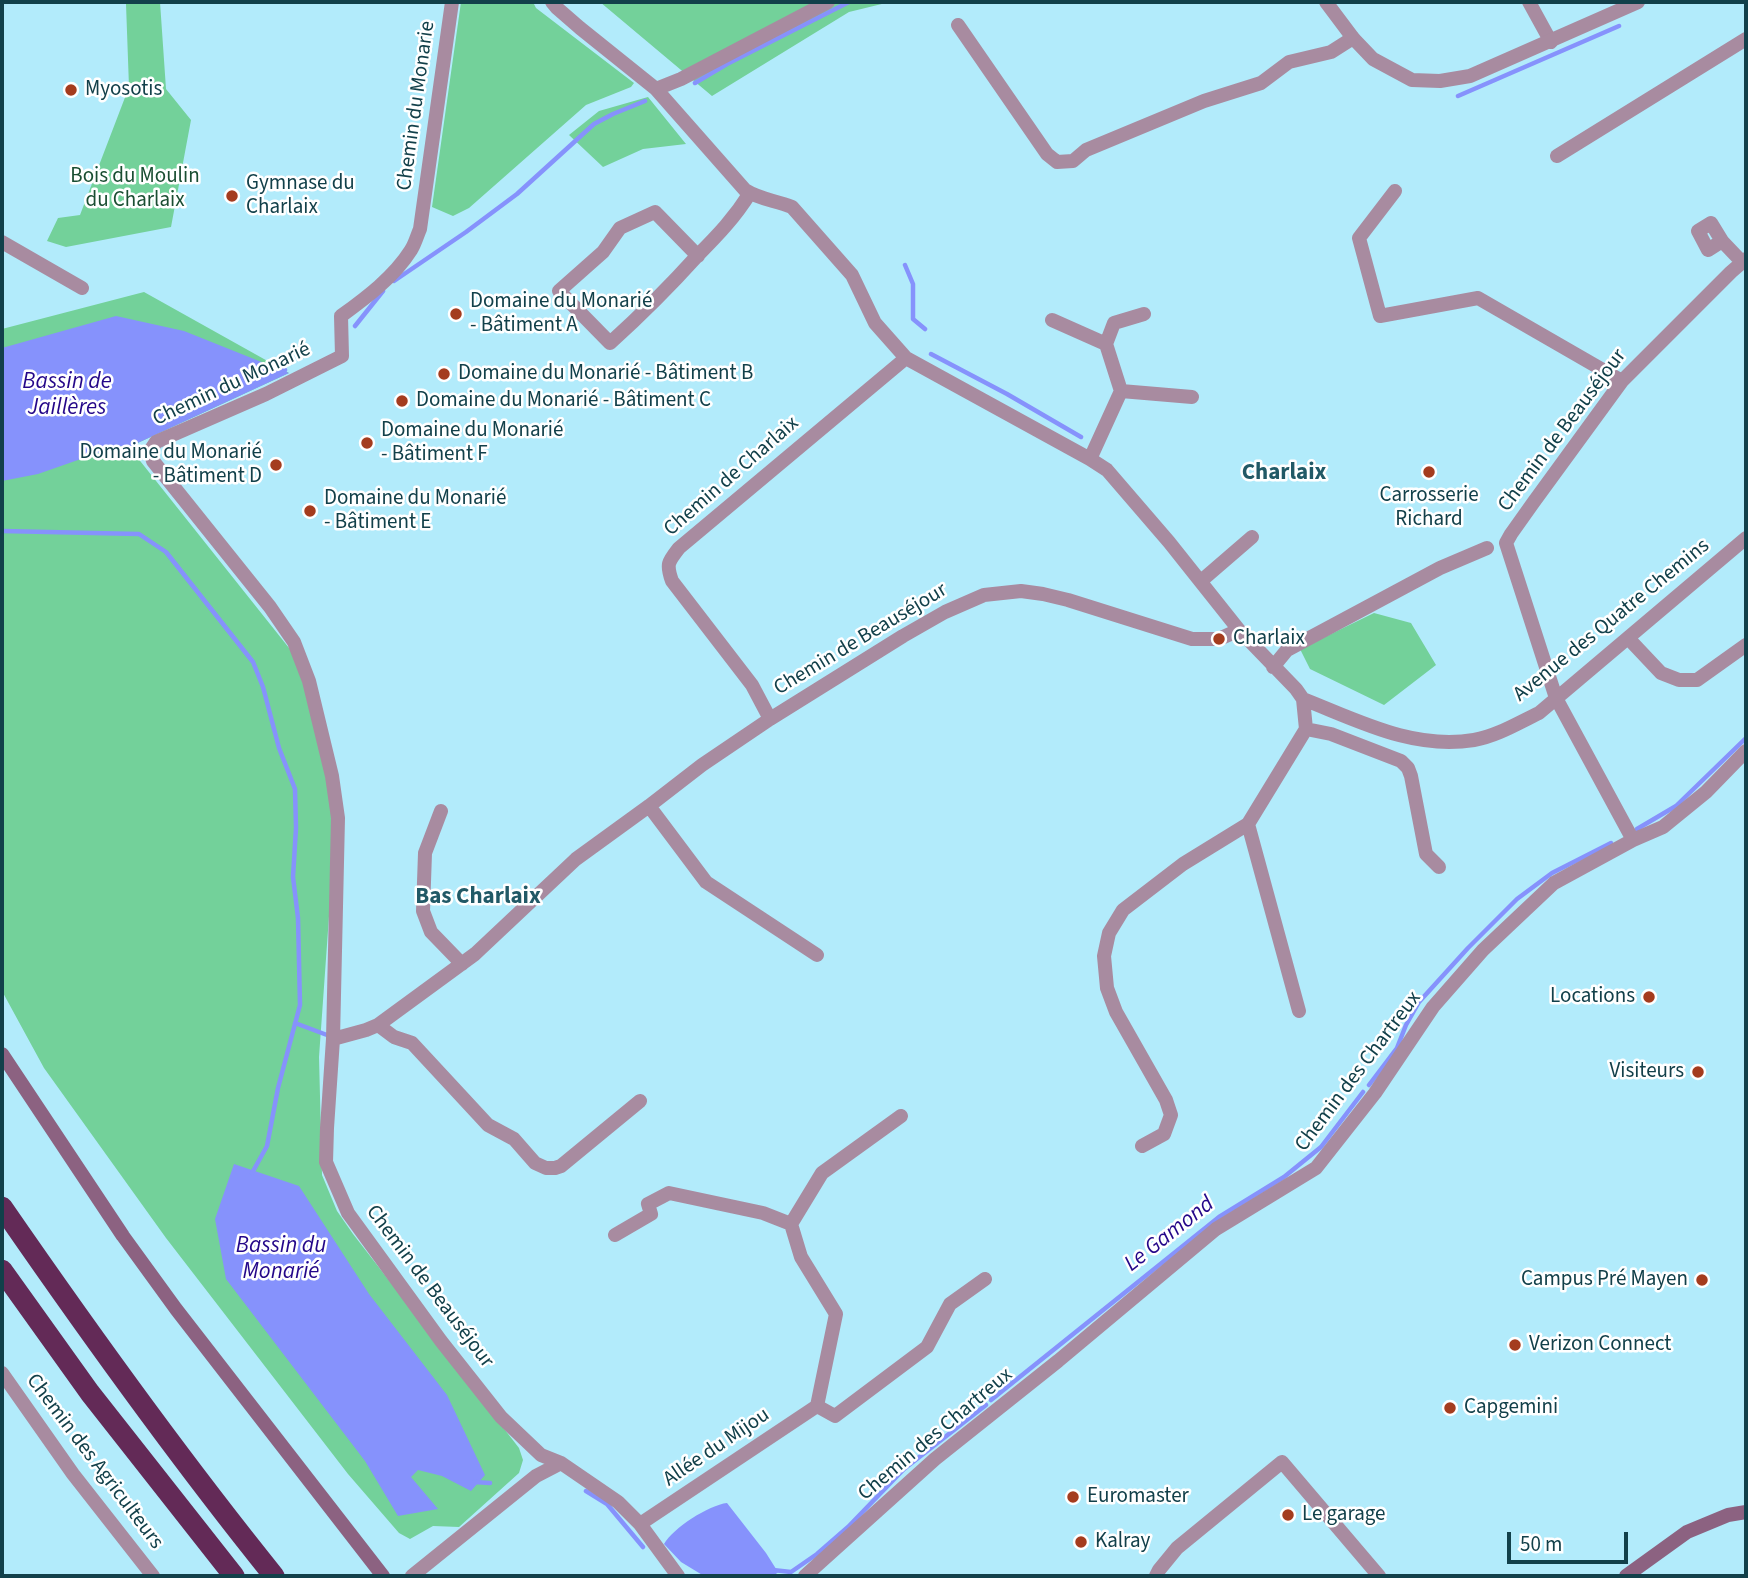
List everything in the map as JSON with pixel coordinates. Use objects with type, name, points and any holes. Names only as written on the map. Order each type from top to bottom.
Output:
[{"type":"highway","points":[[2,1207],[166,1438],[274,1576]]},
{"type":"highway","points":[[2,1270],[90,1393],[234,1576]]},
{"type":"main road","points":[[2,1054],[123,1236],[176,1309],[381,1574]]},
{"type":"main road","points":[[1626,1576],[1687,1532],[1746,1512]]},
{"type":"street","name":"Chemin du Monarie","points":[[422,217],[452,2]]},
{"type":"street","name":"Avenue des Quatre Chemins","points":[[552,2],[656,89],[745,190],[758,198],[792,207],[852,275],[875,323],[905,358],[1107,470],[1239,630],[1304,699],[1414,740],[1440,743],[1475,740],[1501,732],[1539,713],[1746,538]]},
{"type":"street","points":[[656,89],[681,79],[828,2]]},
{"type":"street","points":[[1326,2],[1373,59],[1412,80],[1440,82],[1470,76],[1638,2]]},
{"type":"street","points":[[1530,2],[1551,41]]},
{"type":"street","points":[[958,25],[1047,153],[1058,163],[1073,161],[1086,150],[1204,101],[1261,83],[1289,62],[1331,52],[1353,38]]},
{"type":"street","points":[[1557,156],[1746,39]]},
{"type":"street","points":[[1395,191],[1359,238],[1380,317],[1478,298],[1622,381]]},
{"type":"street","points":[[698,256],[655,212],[620,228],[603,251],[559,290],[610,343],[698,256],[735,216],[750,193]]},
{"type":"street","name":"Chemin du Monarié","points":[[333,1038],[338,818],[332,776],[309,681],[294,642],[270,607],[153,461],[150,451],[156,442],[266,394],[342,356],[341,317],[399,266],[412,248],[422,217]]},
{"type":"street","points":[[1722,241],[1744,261]]},
{"type":"street","points":[[2,242],[82,288]]},
{"type":"street","name":"Chemin de Beauséjour","points":[[1556,698],[1506,543],[1532,503],[1622,381],[1744,261]]},
{"type":"street","points":[[1090,459],[1121,391],[1106,344],[1114,323],[1144,314]]},
{"type":"street","points":[[1052,320],[1106,344]]},
{"type":"street","name":"Chemin de Charlaix","points":[[770,719],[752,685],[672,581],[667,567],[679,548],[905,358]]},
{"type":"street","points":[[1121,391],[1192,397]]},
{"type":"street","points":[[1201,581],[1252,537]]},
{"type":"street","points":[[1273,667],[1287,650],[1440,568],[1487,548]]},
{"type":"street","name":"Chemin de Beauséjour","points":[[678,1576],[640,1524],[618,1502],[561,1463],[541,1455],[501,1417],[441,1341],[348,1213],[326,1162],[333,1038],[378,1025],[475,954],[576,859],[702,765],[770,719],[945,612],[984,595],[1021,591],[1092,607],[1192,639],[1219,639],[1239,630]]},
{"type":"street","points":[[1628,638],[1661,673],[1679,680],[1697,680],[1746,645]]},
{"type":"street","points":[[1556,698],[1633,840]]},
{"type":"street","points":[[1142,1146],[1164,1134],[1171,1115],[1166,1100],[1116,1012],[1107,988],[1104,956],[1109,933],[1123,910],[1183,864],[1248,824],[1306,729],[1304,699]]},
{"type":"street","points":[[1331,734],[1340,713]]},
{"type":"street","points":[[1306,729],[1331,734],[1401,761],[1408,768],[1426,854],[1439,867]]},
{"type":"street","name":"Chemin des Chartreux","points":[[805,1576],[935,1459],[1216,1229],[1316,1168],[1375,1093],[1433,1007],[1483,950],[1554,883],[1633,840],[1663,827],[1706,792],[1746,751]]},
{"type":"street","points":[[649,806],[706,882],[817,955]]},
{"type":"street","points":[[441,811],[425,853],[423,911],[431,932],[462,964]]},
{"type":"street","points":[[1248,824],[1299,1011]]},
{"type":"street","points":[[378,1025],[394,1037],[412,1043],[488,1125],[514,1139],[535,1163],[546,1168],[561,1166],[640,1101]]},
{"type":"street","points":[[901,1116],[822,1173],[791,1224],[801,1257],[836,1314],[817,1406],[835,1416],[927,1347],[950,1304],[985,1279]]},
{"type":"street","points":[[615,1235],[651,1214],[648,1205],[668,1193],[763,1213],[791,1224]]},
{"type":"street","name":"Chemin des Agriculteurs","points":[[2,1373],[73,1474],[153,1576]]},
{"type":"street","name":"Allée du Mijou","points":[[640,1524],[817,1406]]},
{"type":"street","points":[[1156,1576],[1177,1548],[1282,1462],[1379,1576]]},
{"type":"street","points":[[412,1576],[536,1476],[561,1463]]},
{"type":"green space","name":"Bois du Moulin du Charlaix","points":[[122,2],[160,2],[166,89],[191,120],[171,227],[66,247],[47,241],[58,218],[80,215],[129,87],[126,4]]},
{"type":"green space","points":[[461,2],[533,2],[536,8],[634,83],[631,87],[586,105],[469,208],[453,216],[432,207]]},
{"type":"green space","points":[[600,2],[890,2],[849,12],[712,96]]},
{"type":"green space","points":[[648,97],[686,144],[643,149],[603,167],[569,135],[599,111]]},
{"type":"green space","points":[[144,292],[289,373],[129,447],[297,658],[331,779],[335,832],[319,1057],[322,1175],[337,1211],[353,1234],[519,1448],[523,1460],[519,1473],[459,1527],[433,1526],[410,1539],[399,1533],[348,1474],[166,1238],[44,1068],[2,991],[2,329]]},
{"type":"green space","points":[[1374,613],[1411,623],[1436,665],[1384,705],[1310,669],[1300,649]]},
{"type":"water","name":"Bassin de Jaillères","points":[[116,316],[184,331],[289,373],[129,447],[118,446],[38,474],[2,481],[2,348]]},
{"type":"water","name":"Bassin du Monarié","points":[[234,1164],[299,1186],[369,1294],[447,1395],[485,1475],[471,1491],[442,1476],[418,1470],[411,1477],[438,1509],[398,1516],[365,1461],[226,1279],[215,1219]]},
{"type":"water","points":[[727,1503],[766,1553],[778,1572],[774,1576],[704,1576],[681,1562],[664,1544],[692,1518]]},
{"type":"waterway","points":[[695,83],[849,2]]},
{"type":"waterway","points":[[1458,96],[1619,26]]},
{"type":"waterway","points":[[394,281],[517,194],[594,124],[645,101]]},
{"type":"waterway","points":[[905,265],[913,284],[913,319],[925,329]]},
{"type":"waterway","points":[[355,326],[383,291]]},
{"type":"waterway","points":[[931,354],[1081,437]]},
{"type":"waterway","points":[[272,366],[285,370]]},
{"type":"waterway","points":[[2,531],[139,534],[166,552],[253,662],[263,687],[279,748],[295,789],[293,877],[298,918],[300,1005],[278,1088],[267,1146],[252,1173]]},
{"type":"waterway","name":"Le Gamond","points":[[1637,829],[1676,806],[1746,738]]},
{"type":"waterway","name":"Le Gamond","points":[[1369,1085],[1397,1048],[1419,1002],[1468,948],[1517,899],[1552,873],[1611,843]]},
{"type":"waterway","points":[[295,1023],[327,1035]]},
{"type":"waterway","name":"Le Gamond","points":[[991,1400],[1219,1217],[1284,1177],[1321,1147],[1363,1092]]},
{"type":"waterway","name":"Le Gamond","points":[[773,1570],[791,1572],[817,1554],[848,1527],[904,1469],[986,1405]]},
{"type":"waterway","name":"Le Gamond","points":[[474,1482],[490,1483]]},
{"type":"waterway","name":"Le Gamond","points":[[586,1491],[607,1504],[643,1547]]},
{"type":"place","name":"Myosotis","points":[[71,90]]},
{"type":"place","name":"Gymnase du Charlaix","points":[[232,196]]},
{"type":"place","name":"Domaine du Monarié - Bâtiment A","points":[[456,314]]},
{"type":"place","name":"Domaine du Monarié - Bâtiment B","points":[[444,374]]},
{"type":"place","name":"Domaine du Monarié - Bâtiment C","points":[[402,401]]},
{"type":"place","name":"Domaine du Monarié - Bâtiment F","points":[[367,443]]},
{"type":"place","name":"Domaine du Monarié - Bâtiment D","points":[[276,465]]},
{"type":"place","name":"Carrosserie Richard","points":[[1429,472]]},
{"type":"place","name":"Domaine du Monarié - Bâtiment E","points":[[310,511]]},
{"type":"place","name":"Charlaix","points":[[1219,639]]},
{"type":"place","name":"Locations","points":[[1649,997]]},
{"type":"place","name":"Visiteurs","points":[[1698,1072]]},
{"type":"place","name":"Campus Pré Mayen","points":[[1702,1280]]},
{"type":"place","name":"Verizon Connect","points":[[1515,1345]]},
{"type":"place","name":"Capgemini","points":[[1450,1408]]},
{"type":"place","name":"Euromaster","points":[[1073,1497]]},
{"type":"place","name":"Le garage","points":[[1288,1515]]},
{"type":"place","name":"Kalray","points":[[1081,1542]]},
{"type":"district","name":"Charlaix","points":[[1284,474]]},
{"type":"district","name":"Bas Charlaix","points":[[478,898]]}]
